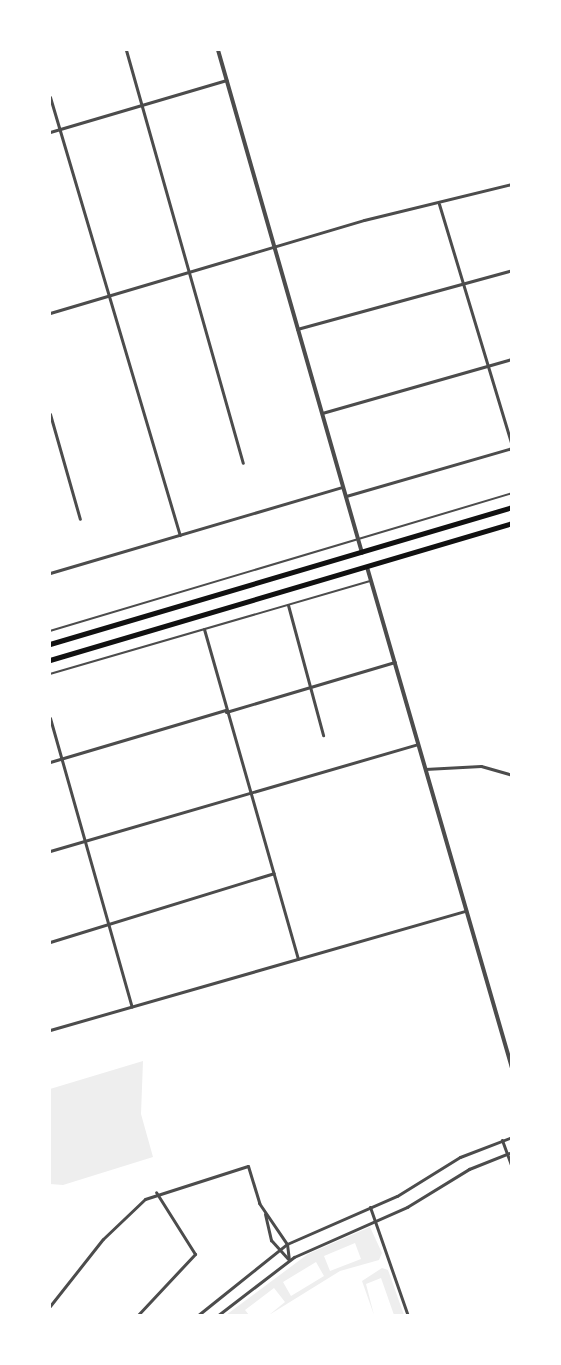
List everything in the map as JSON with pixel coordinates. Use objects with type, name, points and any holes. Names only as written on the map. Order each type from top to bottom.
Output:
[{"type":"main road","points":[[50,644],[362,554],[512,507]]},
{"type":"main road","points":[[50,660],[512,523]]},
{"type":"main road","points":[[362,554],[367,567]]},
{"type":"street","points":[[126,50],[243,463]]},
{"type":"street","points":[[218,50],[362,554]]},
{"type":"street","points":[[50,132],[227,80]]},
{"type":"street","points":[[50,97],[107,296],[180,535]]},
{"type":"street","points":[[50,313],[274,247],[512,184]]},
{"type":"street","points":[[345,496],[512,447],[439,204]]},
{"type":"street","points":[[297,329],[512,270]]},
{"type":"street","points":[[321,413],[512,359]]},
{"type":"street","points":[[50,414],[80,519]]},
{"type":"street","points":[[50,573],[343,487]]},
{"type":"street","points":[[367,567],[512,1068]]},
{"type":"street","points":[[288,605],[323,735]]},
{"type":"street","points":[[204,629],[225,711],[298,959]]},
{"type":"street","points":[[50,762],[395,662]]},
{"type":"street","points":[[50,718],[130,1007]]},
{"type":"street","points":[[50,851],[418,744]]},
{"type":"street","points":[[426,769],[481,766],[512,775]]},
{"type":"street","points":[[50,942],[274,873]]},
{"type":"street","points":[[50,1030],[466,911]]},
{"type":"street","points":[[197,1316],[286,1244],[370,1207],[512,1137]]},
{"type":"street","points":[[502,1140],[512,1167]]},
{"type":"street","points":[[218,1316],[289,1260],[512,1152]]},
{"type":"street","points":[[50,1305],[112,1230],[156,1192],[248,1166],[277,1251],[289,1260]]},
{"type":"street","points":[[137,1316],[195,1254],[183,1228],[156,1192]]},
{"type":"street","points":[[370,1207],[408,1316]]},
{"type":"street","points":[[265,1214],[286,1244],[289,1260]]},
{"type":"lane","points":[[50,631],[358,541],[512,492]]},
{"type":"lane","points":[[50,674],[371,580]]},
{"type":"shaded area","points":[[143,1061],[141,1114],[153,1157],[63,1185],[50,1184],[50,1089]]},
{"type":"shaded area","points":[[370,1227],[382,1253],[379,1260],[340,1271],[269,1315],[285,1302],[274,1288],[245,1310],[249,1315],[226,1315],[308,1254]],"holes":[[[355,1243],[361,1259],[330,1271],[324,1256]],[[316,1262],[324,1276],[291,1296],[283,1282]]]},
{"type":"shaded area","points":[[382,1268],[388,1270],[404,1315],[394,1315],[381,1278],[366,1284],[374,1315],[362,1281]]}]
